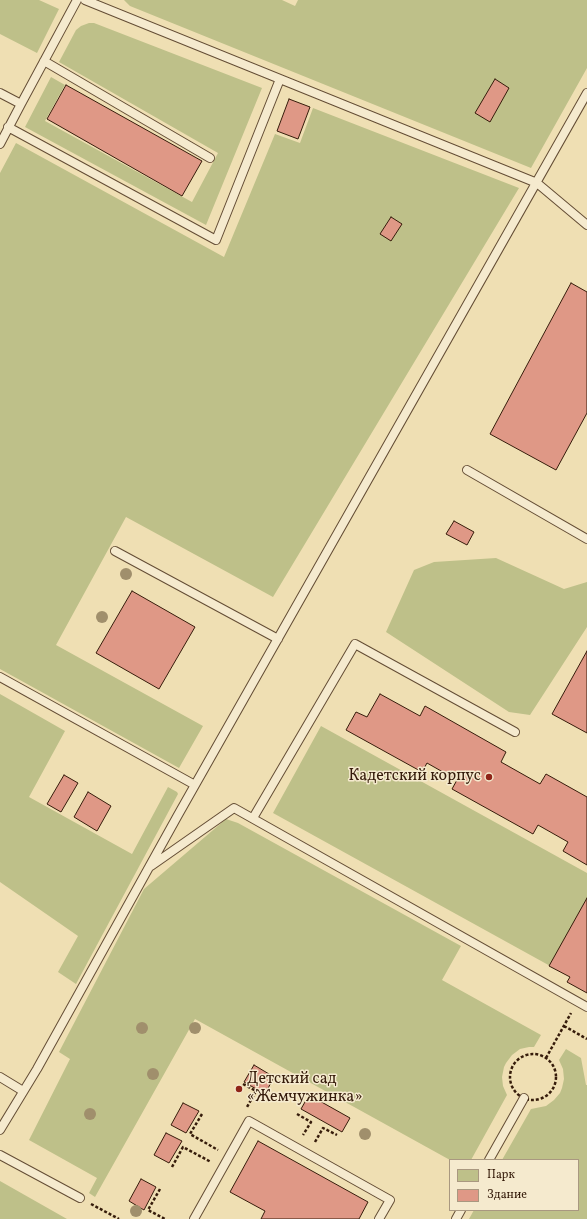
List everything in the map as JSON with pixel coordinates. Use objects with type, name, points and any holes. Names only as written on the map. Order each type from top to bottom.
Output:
[{"type":"lane","points":[[0,144],[78,0]]},
{"type":"lane","points":[[85,0],[536,183],[587,225]]},
{"type":"lane","points":[[44,61],[210,158]]},
{"type":"lane","points":[[8,127],[216,240],[280,79]]},
{"type":"lane","points":[[0,93],[21,104]]},
{"type":"lane","points":[[0,1130],[587,93]]},
{"type":"lane","points":[[467,470],[587,539]]},
{"type":"lane","points":[[115,551],[278,639]]},
{"type":"lane","points":[[253,818],[355,644],[514,732]]},
{"type":"lane","points":[[0,677],[195,785]]},
{"type":"lane","points":[[149,867],[234,808],[587,1007]]},
{"type":"lane","points":[[0,1077],[23,1091]]},
{"type":"lane","points":[[490,1159],[524,1098]]},
{"type":"lane","points":[[194,1219],[249,1120],[390,1200],[379,1219]]},
{"type":"lane","points":[[0,1155],[80,1198]]},
{"type":"path","points":[[546,1058],[564,1026],[587,1039]]},
{"type":"path","points":[[529,1055],[538,1055],[546,1058],[554,1067],[556,1075],[552,1090],[547,1096],[539,1100],[524,1098],[516,1093],[512,1086],[510,1077],[512,1068],[517,1061],[529,1055]]},
{"type":"path","points":[[243,1084],[256,1091],[246,1110]]},
{"type":"path","points":[[202,1114],[190,1134],[222,1152]]},
{"type":"path","points":[[297,1114],[311,1122],[300,1140]]},
{"type":"path","points":[[312,1147],[323,1128],[337,1135]]},
{"type":"path","points":[[172,1167],[183,1147],[215,1164]]},
{"type":"path","points":[[160,1189],[148,1210],[164,1219]]},
{"type":"path","points":[[80,1198],[119,1219]]},
{"type":"green space","points":[[0,0],[39,0],[59,9],[37,53],[0,34]]},
{"type":"green space","points":[[124,0],[282,0],[295,6],[298,0],[587,0],[587,68],[531,168],[130,6]]},
{"type":"green space","points":[[89,23],[94,23],[262,88],[206,225],[25,127],[51,77],[65,85],[45,121],[192,202],[218,153],[59,62],[76,30]]},
{"type":"green space","points":[[313,108],[519,188],[273,597],[126,517],[56,645],[203,726],[179,768],[0,669],[0,173],[16,143],[224,257],[275,134],[300,143]]},
{"type":"green space","points":[[496,558],[564,589],[587,582],[587,627],[530,715],[509,712],[386,632],[414,570],[434,562]]},
{"type":"green space","points":[[0,694],[65,731],[29,797],[132,854],[168,787],[178,794],[76,984],[58,972],[78,936],[0,882]]},
{"type":"green space","points":[[321,726],[587,873],[587,905],[552,967],[273,813]]},
{"type":"green space","points":[[226,819],[238,823],[461,946],[442,980],[541,1035],[534,1047],[520,1049],[512,1055],[506,1063],[502,1077],[503,1086],[507,1095],[472,1159],[449,1159],[195,1019],[95,1197],[89,1193],[97,1178],[29,1140],[70,1059],[59,1052],[144,889]]},
{"type":"green space","points":[[566,1049],[581,1058],[587,1085],[587,1219],[469,1219],[473,1211],[579,1211],[579,1159],[503,1159],[531,1109],[546,1106],[560,1093],[564,1079],[563,1069],[559,1060]]},
{"type":"green space","points":[[0,1181],[67,1219],[0,1219]]},
{"type":"building","points":[[495,79],[509,88],[490,122],[475,113]]},
{"type":"building","points":[[66,85],[202,161],[182,196],[47,119]]},
{"type":"building","points":[[289,99],[310,107],[298,139],[277,131]]},
{"type":"building","points":[[391,217],[402,224],[391,241],[380,234]]},
{"type":"building","points":[[571,283],[587,292],[587,413],[556,470],[490,434]]},
{"type":"building","points":[[454,521],[474,532],[467,545],[446,534]]},
{"type":"building","points":[[132,591],[195,627],[159,689],[96,653]]},
{"type":"building","points":[[587,651],[587,733],[552,714]]},
{"type":"building","name":"Кадетский корпус","points":[[380,694],[420,716],[425,706],[506,752],[501,762],[540,784],[546,774],[587,797],[587,865],[563,851],[568,842],[538,825],[533,834],[452,789],[457,780],[427,763],[422,772],[346,730],[356,712],[367,717]]},
{"type":"building","points":[[64,775],[78,783],[61,812],[47,804]]},
{"type":"building","points":[[88,792],[111,806],[97,831],[74,817]]},
{"type":"building","points":[[587,898],[587,993],[567,982],[570,977],[549,966]]},
{"type":"building","points":[[254,1065],[274,1077],[265,1094],[244,1082]]},
{"type":"building","points":[[309,1095],[350,1118],[342,1132],[301,1109]]},
{"type":"building","points":[[183,1103],[199,1111],[186,1133],[171,1125]]},
{"type":"building","points":[[166,1133],[182,1141],[169,1163],[154,1155]]},
{"type":"building","points":[[258,1141],[368,1202],[359,1219],[261,1219],[265,1211],[230,1192]]},
{"type":"building","points":[[141,1179],[156,1187],[144,1210],[129,1201]]},
{"type":"place","name":"Кадетский корпус","points":[[489,777]]},
{"type":"place","name":"Детский сад «Жемчужинка»","points":[[239,1089]]}]
